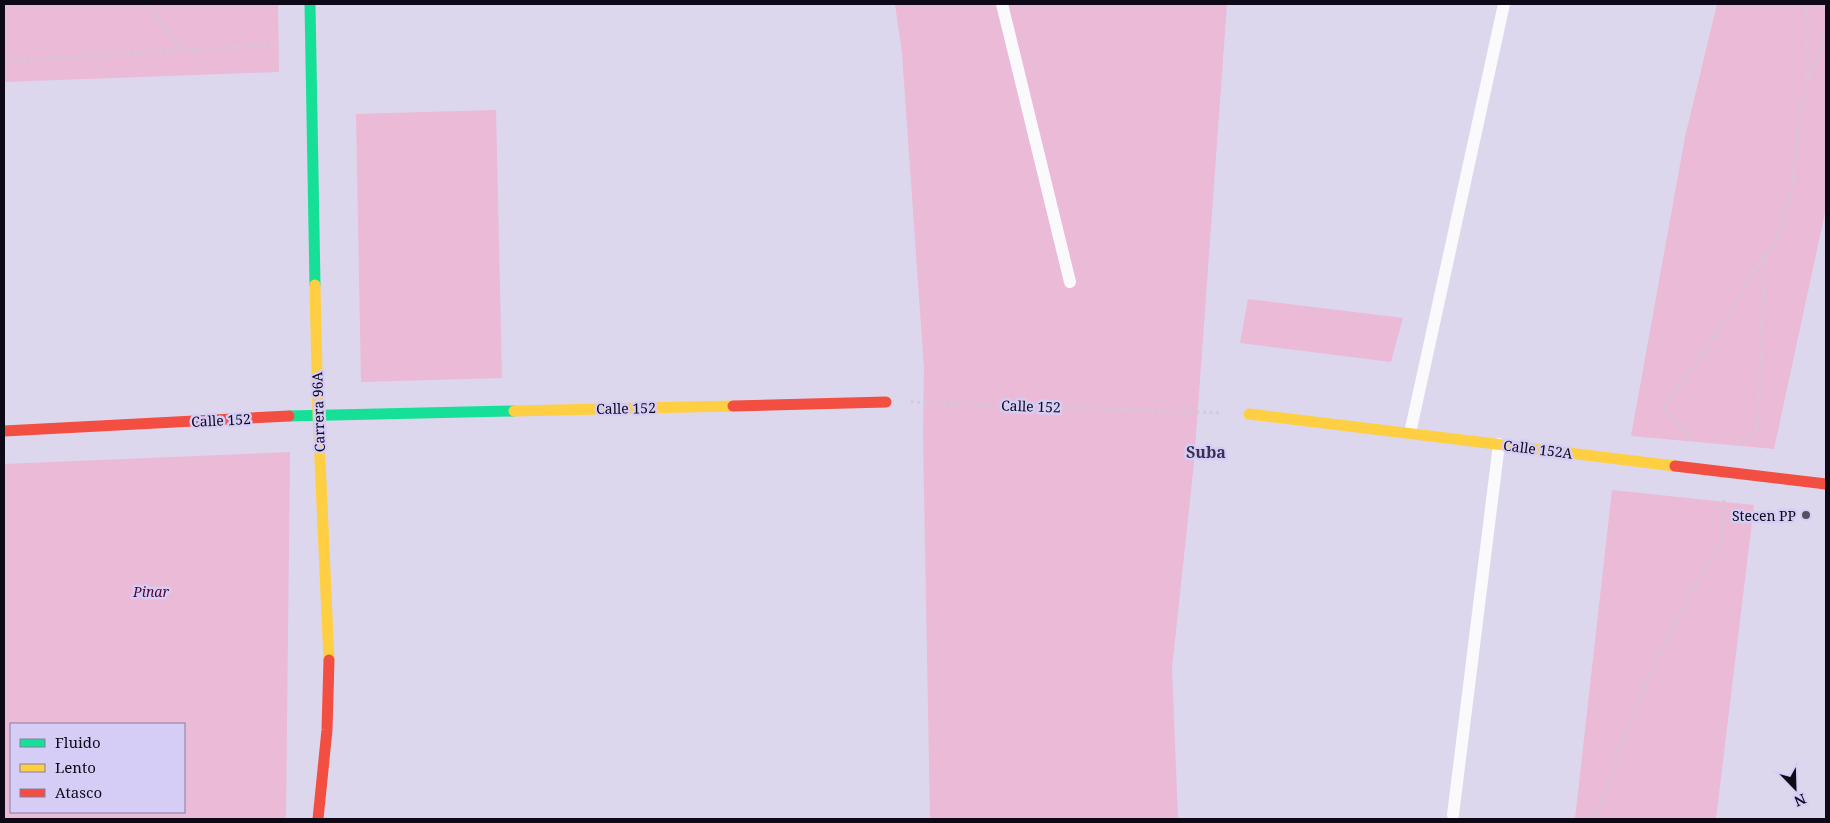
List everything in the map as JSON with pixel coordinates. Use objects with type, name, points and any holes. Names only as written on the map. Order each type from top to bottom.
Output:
[{"type":"street","name":"Carrera 96A","points":[[310,4],[318,415],[329,684],[327,730],[318,819]]},
{"type":"street","name":"Calle 152","points":[[4,431],[318,415],[886,402]]},
{"type":"street","name":"Calle 152A","points":[[1249,414],[1826,484]]},
{"type":"lane","points":[[1002,4],[1070,282]]},
{"type":"lane","points":[[1410,433],[1504,4]]},
{"type":"lane","points":[[1453,815],[1499,444]]},
{"type":"path","points":[[148,4],[182,50]]},
{"type":"path","points":[[1804,4],[1807,16],[1807,83]]},
{"type":"path","points":[[1693,440],[1662,408],[1705,352],[1764,255],[1779,237],[1793,181],[1799,113],[1807,83],[1826,35]]},
{"type":"path","points":[[4,61],[311,43]]},
{"type":"path","points":[[1727,446],[1757,430],[1764,255]]},
{"type":"path","name":"Calle 152","points":[[886,402],[1249,414]]},
{"type":"path","points":[[1596,819],[1619,749],[1661,650],[1722,538]]},
{"type":"green space","points":[[4,4],[278,4],[279,72],[4,82]]},
{"type":"green space","points":[[895,4],[1227,4],[1194,463],[1172,668],[1178,819],[930,819],[923,436],[924,369],[902,53]]},
{"type":"green space","points":[[1717,4],[1826,4],[1826,208],[1774,449],[1631,436],[1685,137]]},
{"type":"green space","points":[[496,110],[502,378],[361,382],[356,114]]},
{"type":"green space","points":[[1248,299],[1403,318],[1391,362],[1240,343]]},
{"type":"green space","name":"Pinar","points":[[290,452],[286,819],[4,819],[4,464]]},
{"type":"green space","points":[[1612,490],[1754,505],[1716,819],[1575,819]]},
{"type":"traffic: fast","points":[[310,4],[315,285]]},
{"type":"traffic: fast","points":[[289,416],[514,411]]},
{"type":"traffic: slow","points":[[315,285],[318,415],[329,660]]},
{"type":"traffic: slow","points":[[514,411],[733,406]]},
{"type":"traffic: slow","points":[[1249,414],[1675,466]]},
{"type":"traffic: jam","points":[[733,406],[886,402]]},
{"type":"traffic: jam","points":[[4,431],[289,416]]},
{"type":"traffic: jam","points":[[1675,466],[1826,484]]},
{"type":"traffic: jam","points":[[318,819],[327,730],[329,660]]},
{"type":"place","name":"Stecen PP","points":[[1806,515]]},
{"type":"district","name":"Suba","points":[[1206,452]]}]
